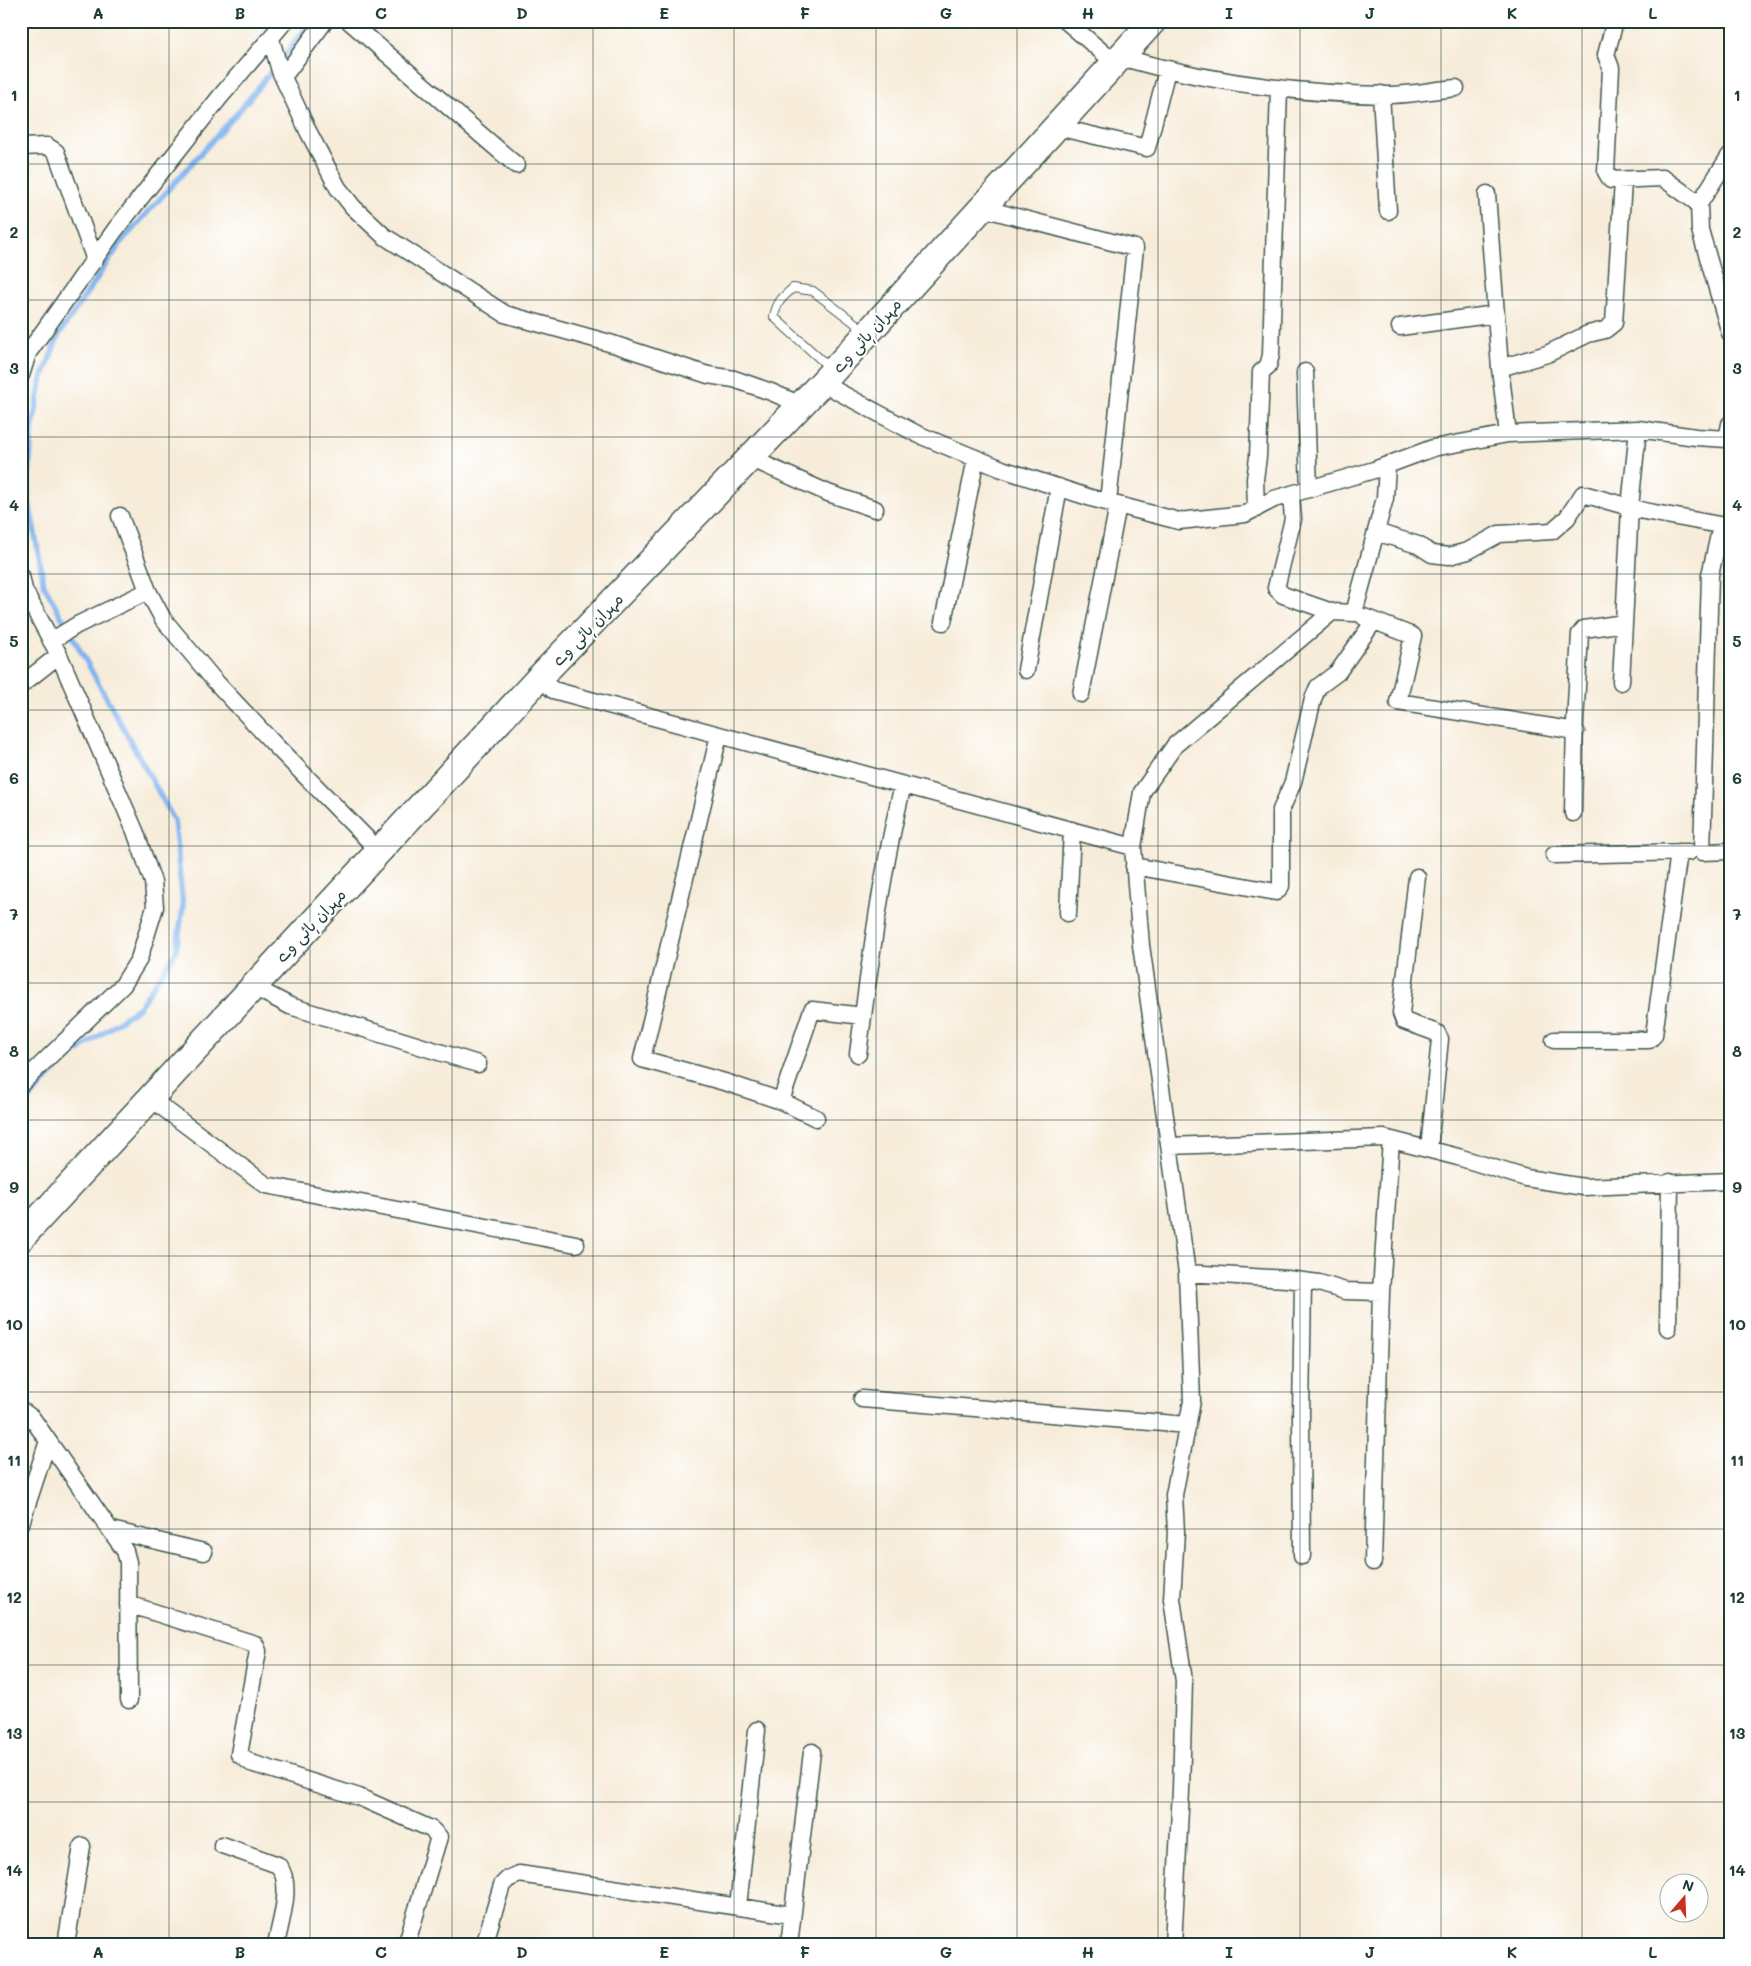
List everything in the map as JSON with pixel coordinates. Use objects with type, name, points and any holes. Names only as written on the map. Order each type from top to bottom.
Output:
[{"type":"main road","name":"مہران ہائی وے","points":[[21,1238],[539,678],[828,377],[1153,21]]},
{"type":"street","points":[[21,376],[25,352],[95,260],[115,230],[220,98],[271,44],[285,21]]},
{"type":"street","points":[[282,74],[324,21]]},
{"type":"street","points":[[349,21],[516,164]]},
{"type":"street","points":[[1066,21],[1118,60],[1167,70],[1278,88],[1381,94],[1456,88]]},
{"type":"street","points":[[1615,21],[1606,55],[1611,68],[1606,172],[1611,180],[1664,178],[1699,204]]},
{"type":"street","points":[[271,44],[282,74],[308,131],[338,188],[353,207],[384,236],[505,314],[613,344],[708,374],[734,379],[772,392],[801,405]]},
{"type":"street","points":[[1056,127],[1147,148],[1167,70]]},
{"type":"street","points":[[1256,509],[1254,479],[1258,457],[1261,372],[1268,366],[1271,355],[1278,88]]},
{"type":"street","points":[[1381,94],[1388,211]]},
{"type":"street","points":[[21,147],[47,146],[56,152],[95,260]]},
{"type":"street","points":[[1730,155],[1699,204],[1700,230],[1730,333]]},
{"type":"street","points":[[1500,368],[1548,354],[1588,334],[1605,330],[1614,323],[1623,181]]},
{"type":"street","points":[[1487,194],[1500,368],[1508,434]]},
{"type":"street","points":[[982,208],[1135,248],[1113,504],[1081,694]]},
{"type":"street","points":[[1400,328],[1496,314]]},
{"type":"street","points":[[1305,372],[1309,488]]},
{"type":"street","points":[[828,377],[916,434],[976,458],[1058,487],[1178,521],[1245,514],[1274,499],[1387,466],[1433,448],[1508,434],[1638,429],[1696,437],[1728,439],[1730,424]]},
{"type":"street","points":[[1621,682],[1630,507],[1638,429]]},
{"type":"street","points":[[750,458],[828,493],[875,509]]},
{"type":"street","points":[[943,622],[976,458]]},
{"type":"street","points":[[1354,613],[1385,498],[1387,466]]},
{"type":"street","points":[[1026,670],[1058,487]]},
{"type":"street","points":[[1291,494],[1293,519],[1276,588],[1282,595],[1332,612],[1344,611],[1354,613],[1413,636],[1398,702],[1576,731]]},
{"type":"street","points":[[1376,532],[1418,545],[1432,554],[1449,556],[1468,551],[1499,534],[1552,531],[1567,518],[1583,494],[1630,507],[1725,526],[1710,576],[1702,852]]},
{"type":"street","points":[[120,516],[148,590],[163,619],[214,680],[379,851]]},
{"type":"street","points":[[21,576],[24,590],[55,648],[135,831],[153,882],[155,908],[138,959],[123,986],[21,1084]]},
{"type":"street","points":[[21,685],[77,625],[148,590]]},
{"type":"street","points":[[1174,1945],[1184,1681],[1172,1599],[1176,1532],[1174,1495],[1192,1401],[1187,1273],[1141,945],[1133,847],[1142,792],[1175,745],[1332,612]]},
{"type":"street","points":[[1134,866],[1276,892],[1281,886],[1281,810],[1294,782],[1313,699],[1318,687],[1338,672],[1374,621]]},
{"type":"street","points":[[1573,812],[1580,634],[1584,629],[1624,623]]},
{"type":"street","points":[[539,678],[553,690],[1133,847]]},
{"type":"street","points":[[719,735],[642,1059],[781,1100],[816,1118]]},
{"type":"street","points":[[858,1054],[878,906],[891,833],[903,785]]},
{"type":"street","points":[[1068,913],[1072,830]]},
{"type":"street","points":[[1554,855],[1730,851]]},
{"type":"street","points":[[1554,1040],[1649,1040],[1654,1035],[1678,852]]},
{"type":"street","points":[[1417,877],[1401,1013],[1404,1021],[1438,1033],[1440,1039],[1429,1149]]},
{"type":"street","points":[[254,987],[290,1006],[478,1064]]},
{"type":"street","points":[[781,1100],[812,1010],[863,1016]]},
{"type":"street","points":[[150,1098],[266,1185],[576,1244]]},
{"type":"street","points":[[1169,1146],[1384,1138],[1429,1149],[1526,1178],[1584,1187],[1730,1181]]},
{"type":"street","points":[[1373,1562],[1380,1292],[1391,1140]]},
{"type":"street","points":[[1668,1328],[1670,1182]]},
{"type":"street","points":[[1187,1273],[1303,1281],[1345,1291],[1380,1292]]},
{"type":"street","points":[[1302,1556],[1301,1417],[1303,1281]]},
{"type":"street","points":[[862,1399],[1188,1425]]},
{"type":"street","points":[[21,1410],[32,1418],[125,1550],[128,1562],[129,1700]]},
{"type":"street","points":[[21,1523],[48,1442]]},
{"type":"street","points":[[111,1530],[204,1552]]},
{"type":"street","points":[[128,1604],[255,1644],[258,1651],[239,1754],[251,1763],[359,1797],[432,1829],[439,1837],[406,1945]]},
{"type":"street","points":[[738,1907],[757,1730]]},
{"type":"street","points":[[789,1945],[812,1752]]},
{"type":"street","points":[[222,1845],[278,1866],[285,1873],[286,1890],[276,1945]]},
{"type":"street","points":[[66,1945],[82,1846]]},
{"type":"street","points":[[484,1945],[502,1885],[508,1879],[519,1874],[792,1915]]},
{"type":"lane","points":[[828,377],[774,317],[776,304],[782,297],[793,288],[813,292],[868,333]]},
{"type":"waterway","points":[[21,1108],[63,1062],[139,1007],[176,952],[183,907],[174,820],[44,585],[28,494],[32,431],[41,382],[58,336],[122,241],[240,110],[312,21]]}]
